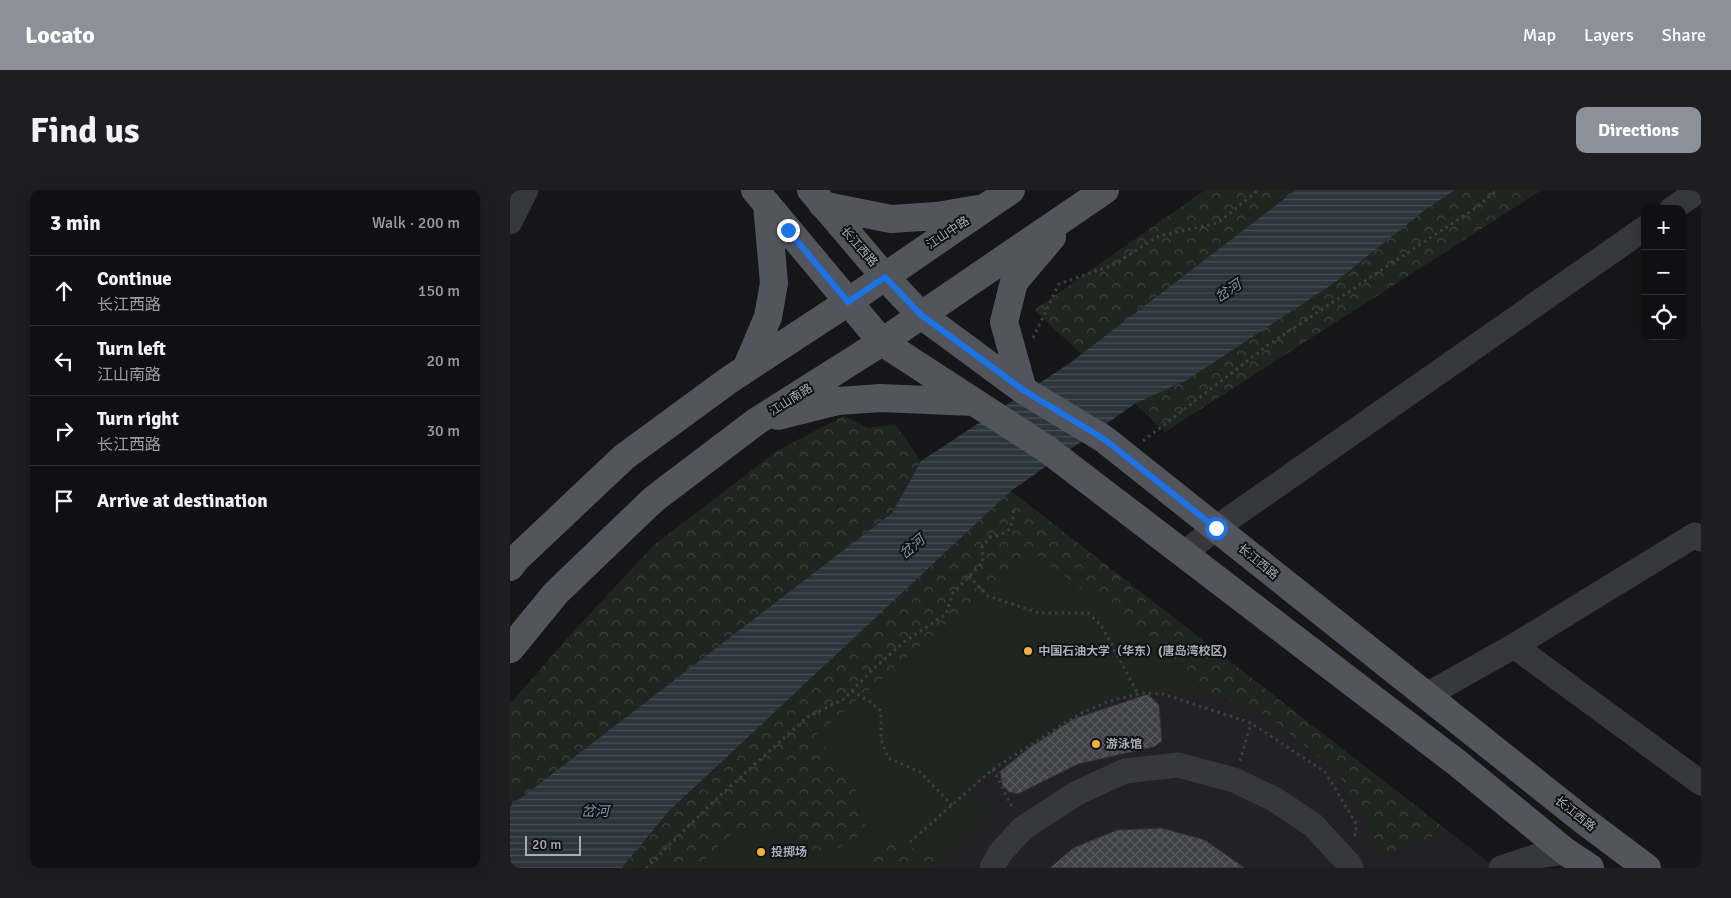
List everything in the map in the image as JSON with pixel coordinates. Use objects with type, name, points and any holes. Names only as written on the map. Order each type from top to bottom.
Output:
[{"type":"main road","name":"江山中路","points":[[885,277],[1012,190]]},
{"type":"main road","name":"江山南路","points":[[510,649],[556,593],[654,499],[757,421],[882,342],[920,314],[1105,190]]},
{"type":"main road","points":[[761,197],[882,342],[1048,450],[1456,762],[1566,852],[1590,868]]},
{"type":"main road","points":[[746,369],[768,318],[774,282],[761,197]]},
{"type":"main road","points":[[816,197],[831,208],[891,219],[937,216],[986,207]]},
{"type":"main road","name":"长江西路","points":[[816,197],[885,277],[920,314],[1020,380],[1125,455],[1583,820],[1647,868]]},
{"type":"main road","points":[[1020,380],[1004,322],[1014,282],[1071,213]]},
{"type":"main road","points":[[510,567],[517,558],[624,457],[746,369],[885,277]]},
{"type":"main road","points":[[757,421],[838,402],[881,398],[974,402]]},
{"type":"street","points":[[510,222],[526,190]]},
{"type":"street","points":[[1678,205],[1699,190]]},
{"type":"street","points":[[1184,554],[1216,528],[1641,231]]},
{"type":"street","points":[[1427,695],[1514,646],[1695,535],[1701,539]]},
{"type":"street","points":[[1514,646],[1701,784]]},
{"type":"street","points":[[992,868],[1000,852],[1023,828],[1077,793],[1124,771],[1178,765],[1234,780],[1274,799],[1312,825],[1352,866]]},
{"type":"street","points":[[1501,868],[1537,856],[1566,852]]},
{"type":"path","points":[[1020,380],[1059,284],[1113,265],[1159,236],[1218,223],[1258,190]]},
{"type":"path","points":[[1125,455],[1268,345],[1477,207],[1497,190]]},
{"type":"path","points":[[646,868],[713,802],[807,717],[844,699],[872,670],[904,642],[946,614],[952,593],[983,562],[982,547],[990,537],[1003,535],[1010,529],[1014,507]]},
{"type":"path","points":[[969,576],[988,596],[1039,613],[1088,613],[1101,625],[1138,694]]},
{"type":"path","points":[[852,691],[881,711],[881,739],[888,758],[920,772],[952,805]]},
{"type":"path","points":[[1234,780],[1251,723]]},
{"type":"path","points":[[993,769],[1023,828]]},
{"type":"shaded area","name":"中国石油大学（华东）(唐岛湾校区)","points":[[1011,491],[1448,831],[1496,868],[622,868]]},
{"type":"green space","points":[[1205,190],[1542,190],[1165,432],[1034,310]]},
{"type":"green space","points":[[844,416],[868,428],[895,424],[921,461],[892,513],[510,807],[510,704],[571,634],[654,545],[778,450]]},
{"type":"green space","points":[[1011,491],[1448,831],[1380,857],[1369,820],[1334,769],[1263,713],[1203,689],[1142,635],[1031,551],[816,735],[852,776],[867,830],[820,860],[788,835],[738,828],[696,868],[622,868],[668,812]]},
{"type":"green space","points":[[1031,551],[1142,635],[1203,689],[1163,694],[1138,694],[1107,702],[1078,714],[993,769],[969,787],[993,816],[940,862],[928,851],[889,844],[861,868],[696,868],[738,828],[788,835],[820,860],[852,776],[815,736]]},
{"type":"green space","points":[[889,844],[928,851],[940,862],[936,868],[861,868]]},
{"type":"water","name":"岔河","points":[[1296,190],[1455,190],[1426,209],[1334,283],[1187,380],[1136,403],[1011,491],[668,812],[622,868],[510,868],[510,807],[892,513],[921,461],[1070,363]]},
{"type":"building","name":"游泳馆","points":[[1148,694],[1159,705],[1162,741],[1154,747],[1078,764],[1018,794],[1009,792],[1002,785],[1000,771],[1029,748],[1073,719]]},
{"type":"building","points":[[1162,828],[1205,840],[1245,868],[1050,868],[1073,848],[1117,830]]},
{"type":"place","name":"中国石油大学（华东）(唐岛湾校区)","points":[[1028,651]]},
{"type":"place","name":"游泳馆","points":[[1096,744]]},
{"type":"place","name":"投掷场","points":[[761,852]]},
{"type":"route","points":[[788,230],[848,302],[885,277],[920,314],[1023,390],[1104,439],[1216,528]]}]
